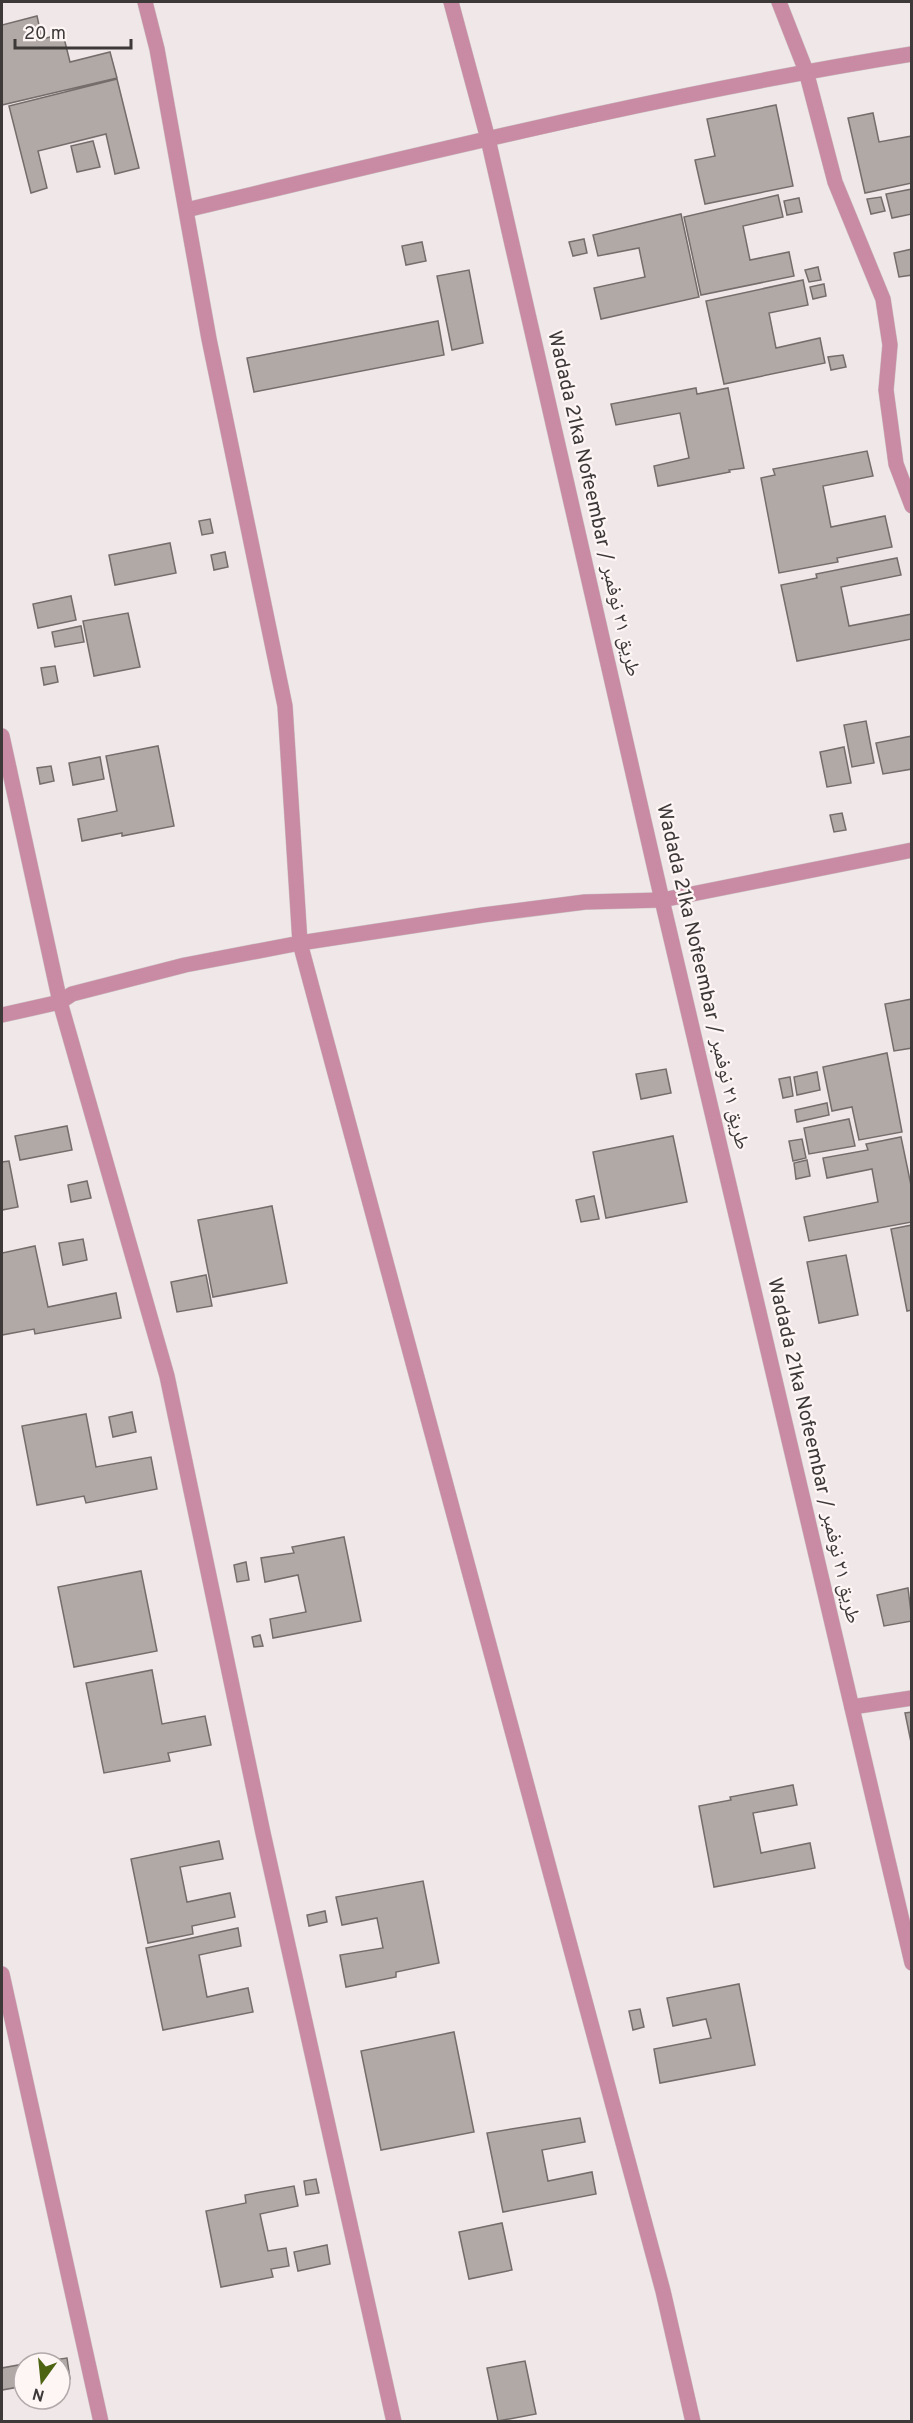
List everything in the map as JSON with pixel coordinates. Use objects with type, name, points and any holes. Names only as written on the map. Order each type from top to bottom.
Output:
[{"type":"street","points":[[145,2],[157,50],[212,351],[285,706],[300,943],[660,2279],[693,2421]]},
{"type":"street","name":"Wadada 21ka Nofeembar / طريق ٢١ نوفمبر","points":[[451,2],[488,139],[662,900],[912,1963]]},
{"type":"street","points":[[779,2],[806,71],[835,182],[883,299],[890,345],[886,390],[896,464],[912,506]]},
{"type":"street","points":[[186,210],[488,139],[806,71],[912,54]]},
{"type":"street","points":[[2,736],[60,1002],[167,1376],[262,1833],[394,2421]]},
{"type":"street","points":[[2,1015],[60,1002],[72,994],[185,964],[300,943],[585,902],[662,900],[912,850]]},
{"type":"street","points":[[852,1707],[912,1698]]},
{"type":"street","points":[[2,1974],[101,2421]]},
{"type":"building","points":[[37,16],[42,39],[63,34],[70,62],[110,52],[117,78],[2,105],[2,25]]},
{"type":"building","points":[[117,79],[139,168],[115,174],[106,134],[38,151],[47,188],[31,193],[9,106]]},
{"type":"building","points":[[776,105],[793,186],[705,204],[695,160],[715,156],[707,119]]},
{"type":"building","points":[[873,113],[879,142],[912,136],[912,183],[865,193],[848,118]]},
{"type":"building","points":[[93,141],[100,167],[77,172],[71,146]]},
{"type":"building","points":[[912,189],[912,214],[892,218],[886,194]]},
{"type":"building","points":[[778,195],[783,217],[743,226],[750,260],[789,252],[794,276],[701,295],[684,217]]},
{"type":"building","points":[[881,197],[885,211],[871,214],[867,199]]},
{"type":"building","points":[[799,198],[802,212],[787,215],[784,201]]},
{"type":"building","points":[[681,214],[699,297],[601,319],[594,288],[645,277],[639,248],[598,256],[593,235]]},
{"type":"building","points":[[584,239],[587,253],[573,256],[569,242]]},
{"type":"building","points":[[422,242],[426,261],[406,265],[402,246]]},
{"type":"building","points":[[912,249],[912,275],[899,277],[894,253]]},
{"type":"building","points":[[818,267],[821,280],[809,282],[805,270]]},
{"type":"building","points":[[469,270],[483,343],[452,350],[437,276]]},
{"type":"building","points":[[803,280],[808,305],[769,313],[776,348],[820,338],[825,363],[724,384],[706,301]]},
{"type":"building","points":[[824,284],[826,296],[813,299],[810,287]]},
{"type":"building","points":[[438,321],[444,355],[254,392],[247,358]]},
{"type":"building","points":[[843,355],[846,367],[831,370],[828,357]]},
{"type":"building","points":[[696,388],[697,394],[728,388],[744,468],[658,486],[654,466],[689,458],[680,413],[616,425],[611,404]]},
{"type":"building","points":[[867,451],[873,476],[823,486],[831,527],[885,516],[892,547],[837,558],[838,562],[779,573],[761,478],[775,475],[773,469]]},
{"type":"building","points":[[210,519],[213,533],[202,535],[199,521]]},
{"type":"building","points":[[170,543],[176,573],[115,585],[109,555]]},
{"type":"building","points":[[225,552],[228,567],[214,570],[211,555]]},
{"type":"building","points":[[897,558],[901,575],[841,587],[849,626],[912,614],[912,639],[797,661],[781,585],[817,578],[816,574]]},
{"type":"building","points":[[71,596],[76,620],[38,628],[33,604]]},
{"type":"building","points":[[128,613],[140,667],[94,676],[83,621]]},
{"type":"building","points":[[81,626],[84,642],[55,647],[52,632]]},
{"type":"building","points":[[55,666],[58,682],[44,685],[41,668]]},
{"type":"building","points":[[866,721],[874,763],[852,767],[844,725]]},
{"type":"building","points":[[912,736],[912,769],[883,774],[876,743]]},
{"type":"building","points":[[158,746],[174,826],[82,841],[78,819],[117,811],[106,756]]},
{"type":"building","points":[[844,747],[851,783],[827,787],[820,752]]},
{"type":"building","points":[[100,757],[104,779],[73,785],[69,763]]},
{"type":"building","points":[[51,766],[54,781],[40,784],[37,768]]},
{"type":"building","points":[[842,813],[846,830],[834,832],[830,815]]},
{"type":"building","points":[[912,999],[912,1048],[894,1051],[885,1004]]},
{"type":"building","points":[[887,1053],[902,1132],[859,1140],[852,1107],[832,1111],[823,1067]]},
{"type":"building","points":[[666,1069],[671,1093],[641,1099],[636,1074]]},
{"type":"building","points":[[817,1072],[820,1090],[797,1095],[794,1077]]},
{"type":"building","points":[[790,1077],[793,1096],[783,1098],[779,1079]]},
{"type":"building","points":[[827,1103],[829,1115],[797,1122],[795,1110]]},
{"type":"building","points":[[849,1119],[855,1146],[809,1154],[804,1128]]},
{"type":"building","points":[[67,1126],[72,1150],[20,1160],[15,1136]]},
{"type":"building","points":[[673,1136],[687,1202],[606,1218],[593,1152]]},
{"type":"building","points":[[901,1137],[912,1190],[912,1222],[809,1241],[804,1217],[878,1202],[872,1169],[827,1178],[823,1158],[868,1150],[866,1144]]},
{"type":"building","points":[[802,1139],[806,1158],[793,1161],[789,1141]]},
{"type":"building","points":[[807,1160],[810,1176],[796,1179],[794,1163]]},
{"type":"building","points":[[9,1161],[18,1207],[2,1210],[2,1162]]},
{"type":"building","points":[[87,1181],[91,1198],[71,1202],[68,1185]]},
{"type":"building","points":[[594,1196],[599,1219],[581,1222],[576,1200]]},
{"type":"building","points":[[272,1206],[287,1283],[213,1297],[198,1220]]},
{"type":"building","points":[[912,1225],[912,1310],[907,1311],[891,1229]]},
{"type":"building","points":[[83,1239],[87,1260],[63,1265],[59,1243]]},
{"type":"building","points":[[35,1246],[48,1307],[116,1293],[121,1318],[35,1334],[34,1329],[2,1335],[2,1253]]},
{"type":"building","points":[[846,1255],[858,1315],[819,1323],[807,1262]]},
{"type":"building","points":[[206,1275],[212,1306],[177,1312],[171,1282]]},
{"type":"building","points":[[132,1412],[136,1432],[113,1437],[109,1417]]},
{"type":"building","points":[[86,1414],[96,1467],[151,1457],[157,1489],[86,1503],[84,1496],[37,1505],[22,1426]]},
{"type":"building","points":[[344,1537],[361,1621],[273,1638],[270,1619],[306,1612],[298,1575],[265,1582],[261,1558],[294,1553],[292,1547]]},
{"type":"building","points":[[246,1562],[249,1580],[237,1582],[234,1565]]},
{"type":"building","points":[[141,1571],[157,1651],[74,1667],[58,1587]]},
{"type":"building","points":[[908,1588],[912,1621],[884,1626],[877,1595]]},
{"type":"building","points":[[260,1635],[263,1646],[254,1647],[252,1637]]},
{"type":"building","points":[[152,1670],[162,1724],[205,1716],[211,1745],[168,1753],[170,1761],[104,1773],[86,1683]]},
{"type":"building","points":[[912,1712],[912,1747],[905,1713]]},
{"type":"building","points":[[793,1785],[797,1805],[753,1813],[761,1853],[810,1843],[815,1868],[714,1887],[699,1806],[731,1800],[730,1797]]},
{"type":"building","points":[[219,1841],[223,1859],[180,1867],[187,1902],[230,1893],[235,1917],[192,1926],[193,1934],[148,1943],[131,1859]]},
{"type":"building","points":[[423,1881],[439,1963],[396,1972],[396,1977],[346,1987],[340,1955],[383,1948],[377,1918],[342,1925],[336,1897]]},
{"type":"building","points":[[325,1911],[327,1922],[309,1926],[307,1915]]},
{"type":"building","points":[[238,1928],[241,1946],[199,1955],[207,1997],[248,1988],[253,2012],[163,2030],[146,1948]]},
{"type":"building","points":[[739,1984],[755,2065],[660,2083],[654,2049],[711,2038],[706,2019],[673,2026],[667,1998]]},
{"type":"building","points":[[640,2009],[644,2027],[633,2030],[629,2011]]},
{"type":"building","points":[[454,2032],[474,2132],[381,2150],[361,2051]]},
{"type":"building","points":[[580,2118],[585,2142],[542,2150],[548,2181],[592,2172],[596,2194],[503,2212],[487,2133]]},
{"type":"building","points":[[316,2179],[319,2193],[306,2195],[304,2181]]},
{"type":"building","points":[[294,2186],[298,2206],[260,2214],[268,2251],[286,2248],[289,2266],[271,2269],[273,2277],[221,2287],[206,2211],[246,2203],[245,2195]]},
{"type":"building","points":[[502,2223],[512,2270],[469,2279],[459,2232]]},
{"type":"building","points":[[327,2245],[330,2264],[298,2271],[294,2252]]},
{"type":"building","points":[[525,2361],[536,2414],[498,2421],[487,2368]]},
{"type":"building","points":[[12,2366],[12,2388],[2,2390],[2,2368]]}]
